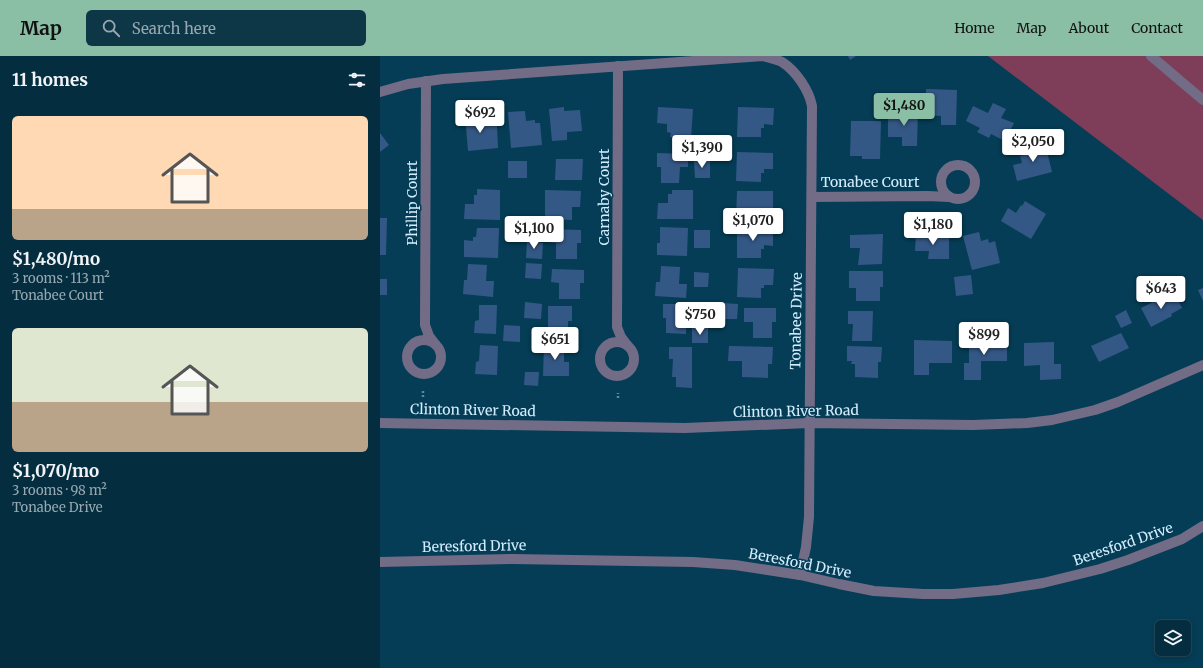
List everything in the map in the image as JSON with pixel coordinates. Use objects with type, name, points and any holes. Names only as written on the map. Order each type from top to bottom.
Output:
[{"type":"street","name":"Tonabee Drive","points":[[380,92],[408,84],[426,81],[763,56],[782,62],[792,72],[806,89],[812,106],[809,517],[806,547],[800,575]]},
{"type":"street","points":[[1151,56],[1203,100]]},
{"type":"street","name":"Carnaby Court","points":[[617,327],[600,355],[600,361],[602,366],[609,374],[620,376],[630,370],[634,360],[634,355],[621,337],[617,327],[618,66]]},
{"type":"street","name":"Phillip Court","points":[[425,326],[408,353],[407,359],[412,369],[421,374],[432,372],[437,369],[441,359],[441,353],[429,336],[425,326],[426,81]]},
{"type":"street","name":"Tonabee Court","points":[[812,197],[928,196],[950,197],[955,199],[966,197],[973,189],[974,178],[968,169],[958,165],[948,168],[928,196]]},
{"type":"street","points":[[941,178],[942,189],[945,194],[950,197]]},
{"type":"street","points":[[414,344],[425,340],[435,344]]},
{"type":"street","points":[[606,346],[617,342],[627,345]]},
{"type":"street","name":"Clinton River Road","points":[[380,423],[686,428],[809,423],[973,425],[1027,423],[1052,420],[1095,410],[1118,402],[1203,365]]},
{"type":"street","name":"Beresford Drive","points":[[380,562],[513,559],[693,562],[735,565],[800,575],[874,591],[953,594],[1043,584],[1100,569],[1182,539],[1203,526]]},
{"type":"path","points":[[423,391],[423,397]]},
{"type":"path","points":[[618,393],[618,398]]},
{"type":"shaded area","points":[[988,56],[1203,56],[1203,220]]},
{"type":"building","points":[[848,56],[856,56],[850,60]]},
{"type":"building","points":[[926,89],[957,90],[956,125],[941,125],[941,116],[925,115]]},
{"type":"building","points":[[993,103],[1006,109],[1001,118],[1014,123],[1005,141],[991,134],[989,138],[977,132],[980,128],[966,121],[973,106],[988,113]]},
{"type":"building","points":[[564,107],[564,111],[580,110],[582,131],[567,132],[567,140],[552,141],[549,109]]},
{"type":"building","points":[[658,107],[693,109],[691,138],[670,137],[671,133],[667,132],[667,124],[657,123]]},
{"type":"building","points":[[738,107],[774,108],[773,125],[764,124],[764,128],[761,128],[761,137],[737,137]]},
{"type":"building","points":[[525,111],[526,121],[535,120],[535,123],[540,123],[542,145],[511,148],[508,112]]},
{"type":"building","points":[[888,111],[918,111],[917,146],[902,146],[902,137],[888,137]]},
{"type":"building","points":[[482,114],[483,124],[492,123],[492,126],[497,126],[498,148],[468,151],[465,115]]},
{"type":"building","points":[[851,121],[881,121],[880,159],[862,159],[862,156],[850,156]]},
{"type":"building","points":[[380,133],[389,145],[380,152]]},
{"type":"building","points":[[1045,143],[1052,172],[1017,181],[1013,165],[1022,163],[1020,156],[1024,155],[1022,149]]},
{"type":"building","points":[[737,152],[773,153],[773,169],[764,169],[764,173],[761,173],[761,182],[736,181]]},
{"type":"building","points":[[657,153],[688,154],[688,167],[680,167],[679,183],[661,183],[661,167],[657,167]]},
{"type":"building","points":[[556,159],[583,159],[582,180],[555,180]]},
{"type":"building","points":[[508,161],[527,161],[527,178],[508,178]]},
{"type":"building","points":[[694,161],[710,161],[710,178],[695,178]]},
{"type":"building","points":[[477,189],[500,190],[500,220],[464,219],[465,204],[474,204],[474,195],[477,195]]},
{"type":"building","points":[[545,190],[581,191],[580,207],[572,207],[572,220],[545,219]]},
{"type":"building","points":[[672,190],[693,190],[693,219],[657,219],[658,203],[668,203],[668,194],[672,194]]},
{"type":"building","points":[[737,191],[773,191],[773,208],[764,208],[764,211],[761,211],[761,220],[736,220]]},
{"type":"building","points":[[1025,201],[1046,214],[1031,239],[1001,221],[1008,208],[1016,213]]},
{"type":"building","points":[[380,218],[387,218],[386,255],[380,255]]},
{"type":"building","points":[[660,227],[688,228],[687,256],[657,255],[657,243],[660,243]]},
{"type":"building","points":[[477,228],[499,228],[498,258],[464,257],[464,240],[473,241],[473,237],[476,237]]},
{"type":"building","points":[[737,228],[773,229],[773,246],[764,245],[764,249],[761,249],[761,258],[737,258]]},
{"type":"building","points":[[549,229],[581,230],[581,243],[577,243],[577,259],[556,259],[556,243],[548,242]]},
{"type":"building","points":[[694,230],[710,230],[710,248],[694,248]]},
{"type":"building","points":[[979,232],[981,241],[988,239],[989,243],[995,241],[1000,263],[972,270],[963,236]]},
{"type":"building","points":[[916,233],[931,234],[931,238],[949,238],[949,259],[928,259],[929,251],[915,251]]},
{"type":"building","points":[[883,234],[882,264],[858,265],[860,248],[850,248],[850,235]]},
{"type":"building","points":[[527,242],[543,243],[542,259],[526,258]]},
{"type":"building","points":[[526,263],[542,264],[541,279],[525,278]]},
{"type":"building","points":[[468,264],[487,265],[486,281],[494,281],[493,297],[463,294],[464,280],[467,280]]},
{"type":"building","points":[[661,266],[680,267],[679,284],[687,284],[686,298],[655,296],[656,282],[660,282]]},
{"type":"building","points":[[738,268],[774,269],[773,285],[764,285],[764,288],[761,288],[761,298],[737,297]]},
{"type":"building","points":[[552,269],[584,270],[584,283],[580,283],[580,299],[559,299],[559,283],[551,282]]},
{"type":"building","points":[[849,271],[883,271],[883,287],[880,287],[880,301],[856,301],[856,288],[849,288]]},
{"type":"building","points":[[694,272],[709,273],[708,287],[694,287]]},
{"type":"building","points":[[971,275],[973,294],[956,296],[954,277]]},
{"type":"building","points":[[380,279],[387,279],[387,295],[380,295]]},
{"type":"building","points":[[1203,288],[1203,301],[1198,290]]},
{"type":"building","points":[[1176,296],[1182,308],[1171,314],[1172,316],[1151,327],[1141,308],[1161,298],[1163,302]]},
{"type":"building","points":[[525,302],[542,304],[541,319],[524,318]]},
{"type":"building","points":[[722,303],[738,304],[737,319],[722,319]]},
{"type":"building","points":[[663,304],[687,304],[686,334],[666,333],[666,318],[663,318]]},
{"type":"building","points":[[479,305],[497,305],[496,334],[474,333],[475,321],[479,320]]},
{"type":"building","points":[[548,306],[572,306],[572,321],[568,321],[568,334],[548,334]]},
{"type":"building","points":[[744,308],[776,308],[776,322],[772,322],[772,338],[753,338],[753,322],[744,322]]},
{"type":"building","points":[[1126,310],[1132,323],[1121,328],[1115,316]]},
{"type":"building","points":[[848,311],[873,311],[872,341],[852,341],[853,324],[848,324]]},
{"type":"building","points":[[504,325],[520,326],[520,342],[503,341]]},
{"type":"building","points":[[692,328],[708,328],[708,343],[692,343]]},
{"type":"building","points":[[1121,333],[1129,348],[1099,362],[1091,346]]},
{"type":"building","points":[[914,340],[952,341],[952,363],[929,363],[929,375],[914,375]]},
{"type":"building","points":[[969,340],[1007,340],[1007,361],[981,361],[981,380],[964,380],[964,363],[969,363]]},
{"type":"building","points":[[1054,342],[1054,364],[1061,364],[1061,379],[1040,380],[1040,365],[1024,366],[1024,343]]},
{"type":"building","points":[[480,345],[498,346],[497,375],[475,374],[476,362],[479,361]]},
{"type":"building","points":[[544,345],[564,345],[564,362],[569,362],[569,376],[543,376]]},
{"type":"building","points":[[729,346],[773,347],[772,364],[768,364],[768,378],[742,377],[742,361],[728,361]]},
{"type":"building","points":[[847,346],[882,347],[881,362],[878,362],[878,378],[855,377],[855,364],[851,364],[852,361],[847,361]]},
{"type":"building","points":[[669,347],[692,347],[692,388],[676,387],[676,377],[672,377],[673,359],[669,359]]},
{"type":"building","points":[[525,372],[539,372],[538,386],[524,385]]}]
